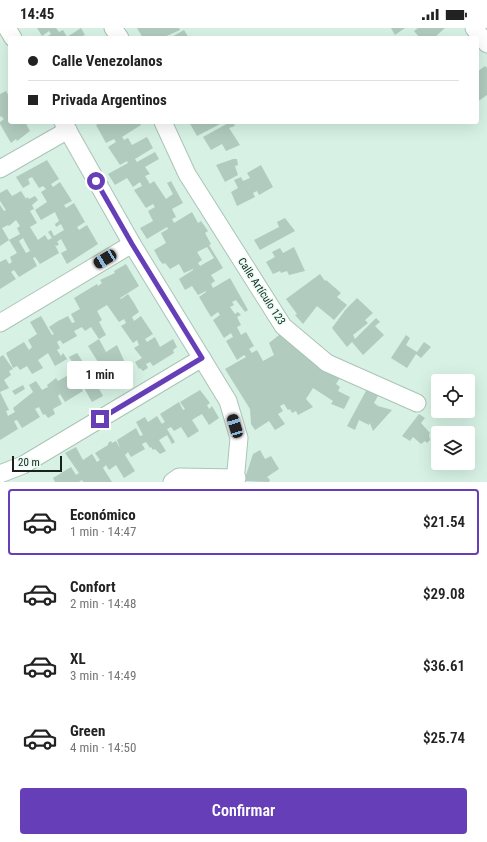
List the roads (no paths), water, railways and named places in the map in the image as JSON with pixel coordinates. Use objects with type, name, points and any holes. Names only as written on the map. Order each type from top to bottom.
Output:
[{"type":"street","points":[[474,28],[487,44]]},
{"type":"street","name":"Calle Artículo 123","points":[[164,124],[187,174],[283,326],[327,363],[417,403]]},
{"type":"street","points":[[0,169],[66,126],[132,244],[228,401],[239,438],[236,480],[179,477],[172,482]]},
{"type":"street","points":[[0,323],[132,244]]},
{"type":"street","points":[[0,474],[23,465],[202,358]]}]
